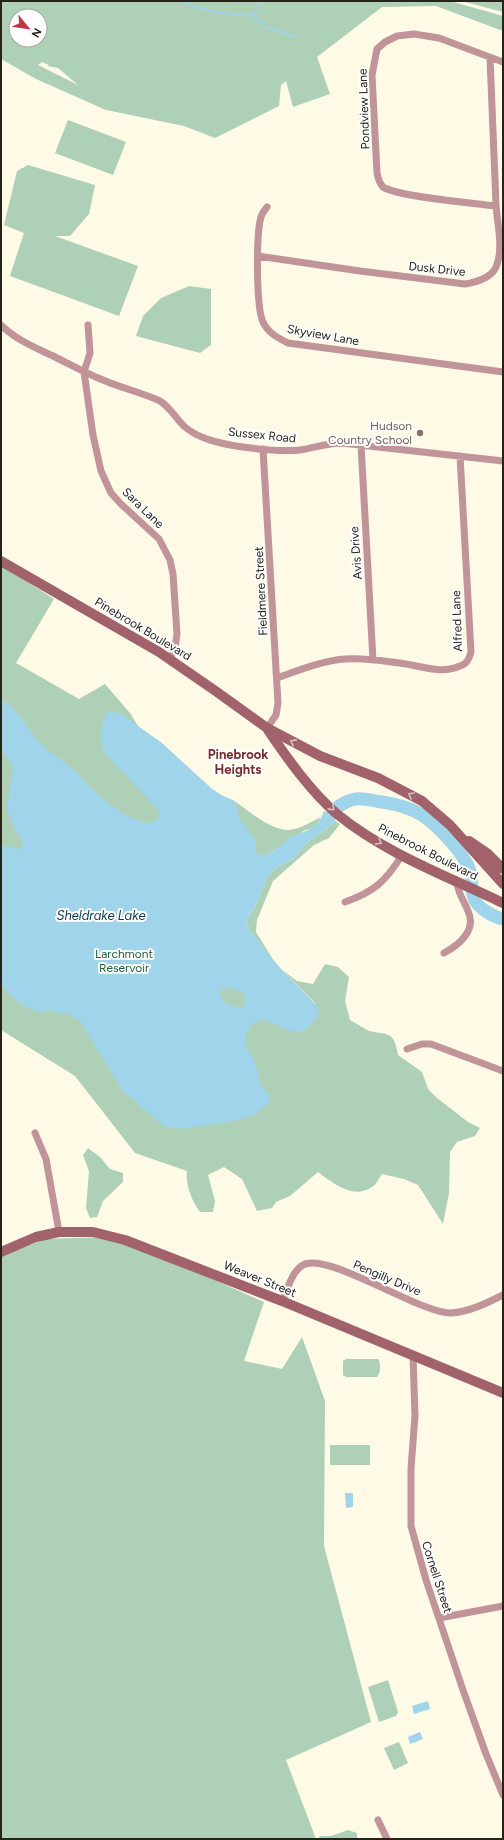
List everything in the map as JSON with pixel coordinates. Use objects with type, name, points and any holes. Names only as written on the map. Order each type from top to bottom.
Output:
[{"type":"street","name":"Pondview Lane","points":[[496,206],[404,194],[388,190],[382,185],[377,173],[372,75],[377,49],[385,42],[407,33],[439,38],[503,62]]},
{"type":"street","name":"Dusk Drive","points":[[258,256],[465,284],[477,282],[491,274],[499,259],[500,245],[496,206],[490,58]]},
{"type":"street","name":"Skyview Lane","points":[[267,207],[260,218],[258,256],[260,312],[267,329],[281,340],[288,343],[503,372]]},
{"type":"street","name":"Sussex Road","points":[[1,325],[22,340],[84,372],[106,382],[141,393],[160,402],[170,409],[184,426],[202,438],[263,449],[298,450],[314,448],[330,443],[361,445],[503,461]]},
{"type":"street","name":"Sara Lane","points":[[88,325],[90,353],[84,372],[93,435],[101,471],[111,493],[120,504],[160,539],[170,560],[173,574],[177,634],[176,643],[170,660]]},
{"type":"street","name":"Avis Drive","points":[[361,445],[373,660]]},
{"type":"street","name":"Fieldmere Street","points":[[263,449],[278,711],[274,719],[266,728]]},
{"type":"street","name":"Alfred Lane","points":[[277,678],[308,666],[326,662],[363,659],[432,669],[460,666],[469,659],[471,652],[460,456]]},
{"type":"street","name":"Pinebrook Boulevard","points":[[1,560],[170,660],[266,728],[320,756],[378,778],[413,796],[442,818],[500,881]]},
{"type":"street","name":"Pinebrook Boulevard","points":[[266,728],[284,754],[318,794],[331,808],[347,821],[368,836],[402,855],[502,904]]},
{"type":"street","points":[[456,832],[488,854],[503,869]]},
{"type":"street","points":[[345,902],[360,897],[376,888],[388,876],[402,855]]},
{"type":"street","points":[[481,893],[492,889],[500,881]]},
{"type":"street","points":[[444,953],[460,944],[469,925],[470,913],[458,892],[461,883]]},
{"type":"street","points":[[407,1049],[422,1044],[431,1044],[503,1071]]},
{"type":"street","points":[[35,1133],[46,1159],[59,1232]]},
{"type":"street","name":"Weaver Street","points":[[1,1252],[36,1237],[59,1232],[93,1232],[125,1240],[282,1301],[503,1393]]},
{"type":"street","name":"Pengilly Drive","points":[[282,1301],[296,1271],[304,1264],[308,1263],[331,1267],[435,1310],[444,1312],[462,1311],[486,1303],[503,1295]]},
{"type":"street","name":"Cornell Street","points":[[413,1355],[415,1416],[411,1468],[411,1526],[438,1618],[483,1747],[503,1795]]},
{"type":"street","points":[[438,1618],[503,1606]]},
{"type":"street","points":[[378,1820],[387,1839]]},
{"type":"green space","points":[[1,1],[450,1],[503,16],[503,31],[436,6],[382,7],[317,57],[330,94],[293,107],[286,81],[281,85],[279,106],[215,138],[184,126],[106,110],[36,79],[1,59]],"holes":[[[42,62],[49,65],[47,66],[58,68],[78,85],[38,65]]]},
{"type":"green space","points":[[461,1],[503,1],[503,12]]},
{"type":"green space","points":[[68,120],[126,142],[113,175],[55,153]]},
{"type":"green space","points":[[28,165],[95,185],[89,214],[70,236],[55,236],[138,266],[119,316],[10,276],[24,233],[4,225],[17,171]]},
{"type":"green space","points":[[189,286],[211,289],[211,345],[200,353],[136,336],[143,316],[161,298]]},
{"type":"green space","name":"Larchmont Reservoir","points":[[1,565],[54,599],[16,663],[79,699],[105,684],[130,713],[138,726],[239,819],[236,804],[233,800],[259,819],[281,829],[289,830],[297,828],[321,817],[313,828],[305,830],[267,855],[240,916],[259,981],[316,1004],[281,969],[297,981],[313,984],[325,964],[338,967],[349,977],[345,1001],[350,1020],[369,1031],[390,1036],[395,1042],[398,1055],[422,1072],[428,1089],[437,1098],[468,1122],[480,1128],[475,1136],[457,1142],[450,1152],[449,1193],[443,1224],[418,1185],[404,1179],[382,1174],[373,1186],[365,1191],[358,1192],[351,1191],[337,1185],[318,1172],[290,1196],[276,1202],[272,1208],[257,1211],[242,1179],[224,1167],[208,1175],[215,1201],[213,1212],[200,1212],[190,1193],[187,1182],[187,1171],[135,1153],[75,1076],[1,1030]]},
{"type":"green space","points":[[335,821],[340,824],[329,838],[314,845],[273,881],[257,920],[256,932],[274,961],[249,930],[247,920],[256,904],[268,875],[281,865],[292,860],[309,841]]},
{"type":"green space","points":[[88,1148],[100,1157],[110,1169],[123,1173],[123,1182],[103,1201],[97,1217],[90,1218],[86,1208],[89,1171],[83,1155]]},
{"type":"green space","points":[[106,1237],[179,1264],[264,1302],[244,1361],[282,1369],[302,1337],[325,1401],[324,1546],[371,1722],[286,1760],[316,1839],[1,1839],[1,1256],[46,1239]]},
{"type":"green space","points":[[346,1359],[378,1359],[380,1368],[377,1377],[346,1377],[343,1375],[343,1361]]},
{"type":"green space","points":[[330,1445],[370,1445],[370,1465],[330,1465]]},
{"type":"green space","points":[[388,1680],[398,1712],[396,1716],[379,1722],[368,1687]]},
{"type":"green space","points":[[399,1742],[408,1763],[394,1770],[384,1748]]},
{"type":"green space","points":[[348,1830],[357,1833],[357,1838],[318,1839],[320,1836],[331,1836]]},
{"type":"water","name":"Sheldrake Lake","points":[[1,699],[17,713],[42,746],[72,769],[111,805],[134,819],[145,822],[154,821],[161,815],[159,811],[104,752],[102,748],[101,731],[106,715],[109,711],[121,714],[162,743],[211,788],[221,795],[233,800],[236,804],[239,817],[256,842],[256,852],[261,856],[270,853],[289,838],[314,827],[320,821],[324,811],[326,812],[335,806],[339,806],[335,821],[309,841],[292,860],[281,865],[268,875],[256,904],[247,920],[249,930],[281,969],[319,1008],[317,1018],[303,1032],[292,1031],[261,1019],[251,1025],[245,1035],[247,1049],[255,1061],[260,1083],[271,1098],[265,1107],[253,1115],[234,1121],[180,1129],[165,1127],[123,1091],[80,1021],[68,1014],[54,1012],[47,1009],[47,1012],[33,1010],[21,1004],[10,995],[1,984],[1,845],[17,849],[23,847],[22,841],[14,828],[7,810],[13,767],[1,749]],"holes":[[[228,987],[242,992],[246,997],[246,1000],[243,998],[246,1003],[243,1005],[244,1007],[238,1008],[231,1003],[233,1006],[231,1007],[220,996],[220,991]]]},
{"type":"water","points":[[345,1493],[353,1493],[353,1507],[346,1508]]},
{"type":"water","points":[[428,1701],[430,1709],[414,1714],[412,1706]]},
{"type":"water","points":[[420,1732],[423,1739],[410,1744],[408,1737]]},
{"type":"waterway","points":[[184,1],[197,8],[227,14],[246,15],[253,15],[264,1]]},
{"type":"waterway","points":[[253,15],[264,26],[297,37]]},
{"type":"waterway","points":[[339,806],[350,800],[364,799],[397,805],[413,810],[422,815],[443,833],[467,864],[470,871],[472,892],[476,902],[486,912],[503,919]]},
{"type":"place","name":"Hudson Country School","points":[[420,433]]},
{"type":"district","name":"Pinebrook Heights","points":[[238,762]]}]
